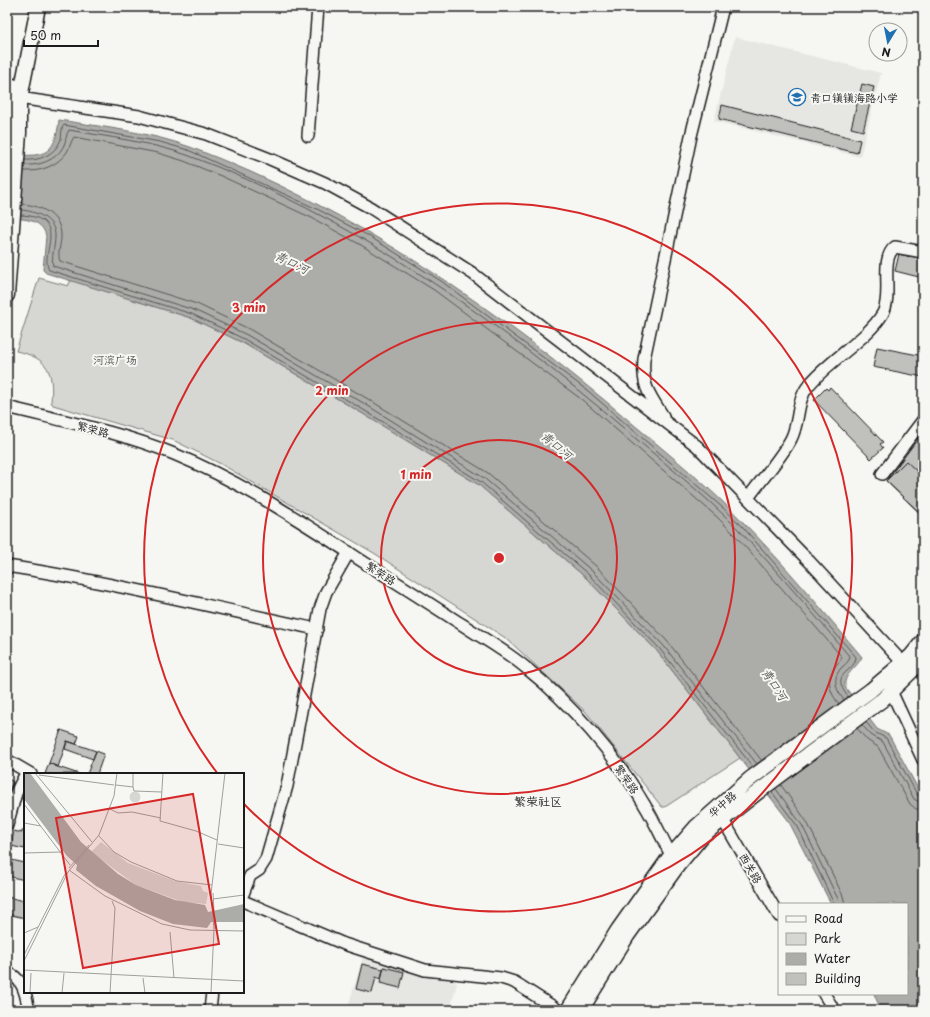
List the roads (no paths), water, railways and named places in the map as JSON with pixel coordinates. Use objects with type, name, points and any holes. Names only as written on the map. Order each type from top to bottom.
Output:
[{"type":"main road","points":[[7,295],[18,154],[11,101],[29,7]]},
{"type":"main road","points":[[11,101],[38,7]]},
{"type":"main road","name":"华中路","points":[[568,1010],[618,930],[671,855],[696,827],[750,779],[871,690],[903,663],[923,641]]},
{"type":"main road","name":"华中路","points":[[581,1010],[627,936],[678,865],[704,835],[759,790],[886,696],[923,660]]},
{"type":"street","points":[[308,136],[318,7]]},
{"type":"street","points":[[668,424],[645,387],[643,374],[644,359],[691,136],[723,7]]},
{"type":"street","points":[[11,101],[139,116],[206,134],[270,159],[354,198],[472,273],[705,453],[903,663]]},
{"type":"street","points":[[748,498],[791,439],[800,405],[808,386],[839,355],[870,330],[883,312],[887,297],[887,258],[889,251],[895,247],[923,252]]},
{"type":"street","name":"繁荣路","points":[[7,407],[125,437],[172,453],[222,476],[349,552],[486,640],[523,666],[552,690],[589,730],[624,773],[644,803],[671,855]]},
{"type":"street","points":[[882,474],[923,420]]},
{"type":"street","points":[[244,888],[246,875],[259,870],[266,859],[287,786],[320,609],[326,592],[349,552]]},
{"type":"street","points":[[7,566],[81,578],[205,606],[317,628]]},
{"type":"street","points":[[886,696],[923,760]]},
{"type":"street","points":[[7,760],[26,773]]},
{"type":"street","points":[[7,825],[16,793],[24,779]]},
{"type":"street","name":"西关路","points":[[723,820],[778,914]]},
{"type":"street","points":[[244,901],[344,944],[425,970],[501,978],[514,982],[558,1010]]},
{"type":"street","points":[[7,973],[18,979],[22,984],[24,992]]},
{"type":"street","points":[[24,993],[28,1007]]},
{"type":"street","points":[[210,1010],[212,993]]},
{"type":"street","points":[[825,995],[834,1010]]},
{"type":"water","name":"青口河","points":[[59,120],[158,137],[190,147],[251,172],[368,232],[424,266],[478,303],[583,382],[704,484],[744,523],[819,606],[862,657],[846,678],[845,687],[877,729],[889,735],[923,798],[923,1010],[881,1010],[874,995],[908,995],[908,903],[830,903],[788,820],[657,651],[586,578],[479,485],[243,343],[191,318],[46,273],[43,270],[46,236],[44,230],[36,223],[31,221],[7,218],[7,154],[38,155],[45,152],[54,142]]},
{"type":"place","name":"青口镇镇海路小学","points":[[797,97]]},
{"type":"district","name":"繁荣社区","points":[[538,801]]},
{"type":"park label","name":"河滨广场","points":[[115,359]]}]
